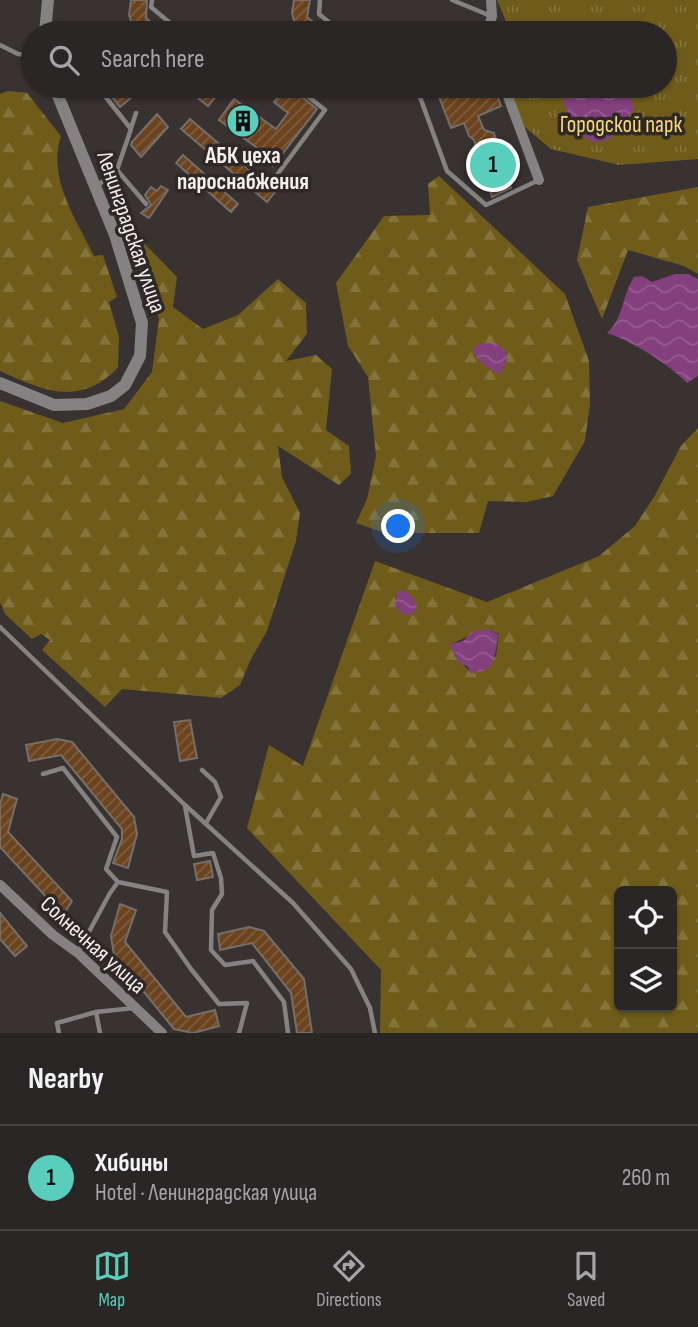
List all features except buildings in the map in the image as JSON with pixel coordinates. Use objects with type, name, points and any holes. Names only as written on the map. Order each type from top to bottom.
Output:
[{"type":"street","points":[[46,21],[48,0]]},
{"type":"street","points":[[491,0],[491,21]]},
{"type":"street","name":"Ленинградская улица","points":[[0,383],[54,405],[74,406],[111,396],[125,385],[140,356],[142,323],[115,235],[59,98]]},
{"type":"street","points":[[508,98],[539,180]]},
{"type":"street","name":"Солнечная улица","points":[[0,885],[54,935],[78,953],[162,1033]]},
{"type":"lane","points":[[152,0],[151,7],[168,21]]},
{"type":"lane","points":[[320,0],[319,14],[327,21]]},
{"type":"lane","points":[[452,0],[492,16]]},
{"type":"lane","points":[[0,45],[21,54]]},
{"type":"lane","points":[[106,98],[131,129]]},
{"type":"lane","points":[[274,179],[325,110],[310,98]]},
{"type":"lane","points":[[420,98],[447,171],[486,205],[539,180]]},
{"type":"lane","points":[[97,186],[117,170],[136,113]]},
{"type":"lane","points":[[117,170],[145,204]]},
{"type":"lane","points":[[0,627],[185,805],[293,903],[351,969],[363,991],[375,1033]]},
{"type":"lane","points":[[43,774],[63,768],[117,836],[106,869],[118,882],[167,892],[165,932],[191,969],[219,1004],[247,1003],[239,1033]]},
{"type":"lane","points":[[202,770],[215,782],[221,797],[206,823]]},
{"type":"lane","points":[[185,805],[194,856],[214,853],[221,878],[222,894],[212,910],[211,950],[225,965],[253,961],[284,1002],[288,1033]]},
{"type":"lane","points":[[78,953],[118,882]]},
{"type":"lane","points":[[59,1033],[57,1023],[96,1012],[135,1008]]},
{"type":"lane","points":[[96,1012],[100,1033]]},
{"type":"green space","name":"Городской парк","points":[[497,0],[698,0],[698,159],[619,165],[551,149],[525,127],[517,113],[513,98],[677,98],[677,21],[506,21]]},
{"type":"green space","points":[[8,91],[21,92],[21,98],[31,98],[61,136],[58,167],[65,198],[94,256],[103,255],[117,297],[109,302],[119,337],[118,368],[89,388],[61,392],[0,371],[0,94]]},
{"type":"green space","points":[[439,176],[565,294],[589,361],[590,404],[585,441],[553,496],[527,502],[488,501],[479,533],[385,533],[356,523],[367,499],[376,456],[368,377],[348,346],[336,283],[384,216],[430,215],[428,184]]},
{"type":"green space","points":[[698,187],[698,274],[684,266],[628,250],[602,319],[577,260],[588,207]]},
{"type":"green space","points":[[143,242],[177,277],[173,307],[203,329],[238,315],[278,279],[306,303],[307,334],[286,361],[316,355],[332,369],[326,430],[349,446],[351,474],[339,485],[278,446],[282,477],[300,513],[296,541],[267,631],[240,685],[221,698],[122,689],[105,707],[42,650],[50,640],[41,634],[32,639],[5,614],[0,602],[0,401],[63,423],[124,409],[152,372],[159,319],[129,243]]},
{"type":"green space","points":[[698,428],[698,1033],[380,1033],[381,970],[247,828],[269,745],[303,766],[375,561],[487,602],[599,556],[635,526],[681,446]],"holes":[[[489,629],[499,634],[496,656],[471,673],[455,656],[451,644]]]},
{"type":"water","points":[[563,98],[631,98],[634,109],[613,136],[600,142],[582,135]]},
{"type":"water","points":[[675,274],[688,274],[698,279],[698,376],[687,383],[650,354],[607,333],[617,320],[634,277],[642,276],[652,282]]},
{"type":"water","points":[[495,343],[506,351],[507,361],[500,374],[484,365],[473,351],[477,345]]},
{"type":"water","points":[[401,590],[410,594],[415,601],[417,608],[413,614],[404,615],[395,606],[397,594]]},
{"type":"water","points":[[489,629],[499,635],[491,666],[471,673],[467,666],[459,663],[450,644],[463,641],[474,631]]},
{"type":"place","name":"АБК цеха пароснабжения","points":[[243,121]]},
{"type":"place","name":"Хибины","points":[[493,165]]}]
